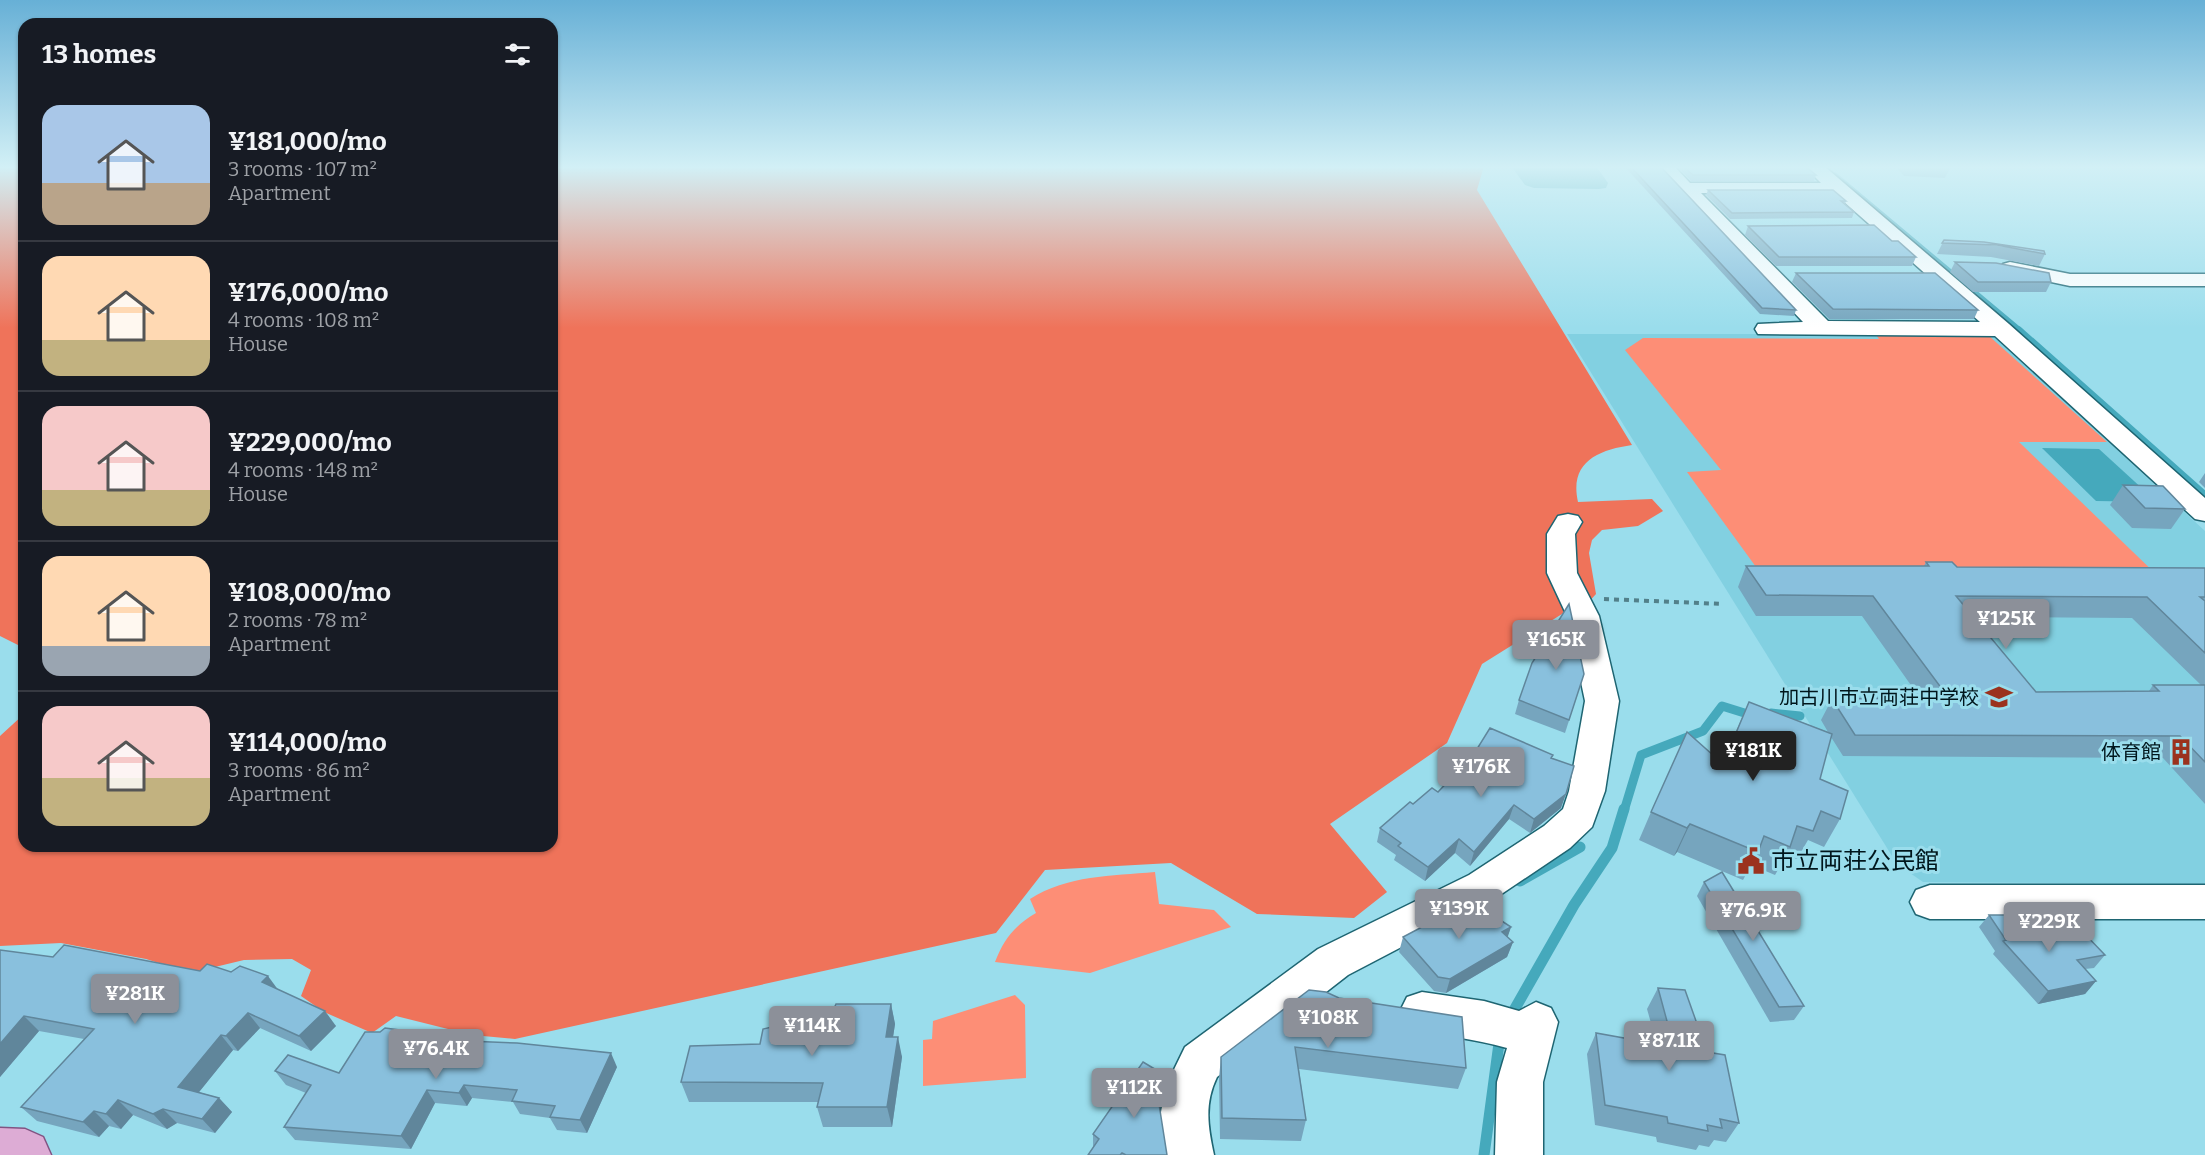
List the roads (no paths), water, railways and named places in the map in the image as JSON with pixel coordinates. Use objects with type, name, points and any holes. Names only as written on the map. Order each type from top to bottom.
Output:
[{"type":"main road","points":[[0,1154],[26,1155]]},
{"type":"street","points":[[1716,220],[1822,328]]},
{"type":"street","points":[[1872,220],[1937,266],[2001,329],[2205,513]]},
{"type":"street","points":[[1857,226],[1879,226]]},
{"type":"street","points":[[1723,227],[1745,227]]},
{"type":"street","points":[[1991,265],[2070,280],[2205,280]]},
{"type":"street","points":[[1903,274],[1937,266]]},
{"type":"street","points":[[1769,274],[1802,274]]},
{"type":"street","points":[[1766,329],[2001,329]]},
{"type":"street","points":[[1190,1155],[1183,1118],[1188,1088],[1201,1062],[1333,962],[1483,886],[1557,837],[1579,817],[1587,791],[1602,701],[1588,633],[1562,573],[1561,534],[1568,522]]},
{"type":"street","points":[[1930,902],[2205,902]]},
{"type":"street","points":[[1307,982],[1335,998],[1519,1028],[1519,1155]]},
{"type":"waterway","points":[[1889,220],[2021,331]]},
{"type":"waterway","points":[[2019,330],[2205,495]]},
{"type":"waterway","points":[[1624,811],[1641,755],[1703,731],[1722,706],[1754,716]]},
{"type":"waterway","points":[[1771,713],[1800,716]]},
{"type":"waterway","points":[[1509,1019],[1574,905],[1612,848],[1624,809]]},
{"type":"waterway","points":[[1520,881],[1580,847]]},
{"type":"waterway","points":[[1484,1155],[1500,1036]]},
{"type":"place","name":"加古川市立両荘中学校","points":[[1999,697]]},
{"type":"place","name":"体育館","points":[[2181,752]]},
{"type":"place","name":"市立両荘公民館","points":[[1751,861]]}]
